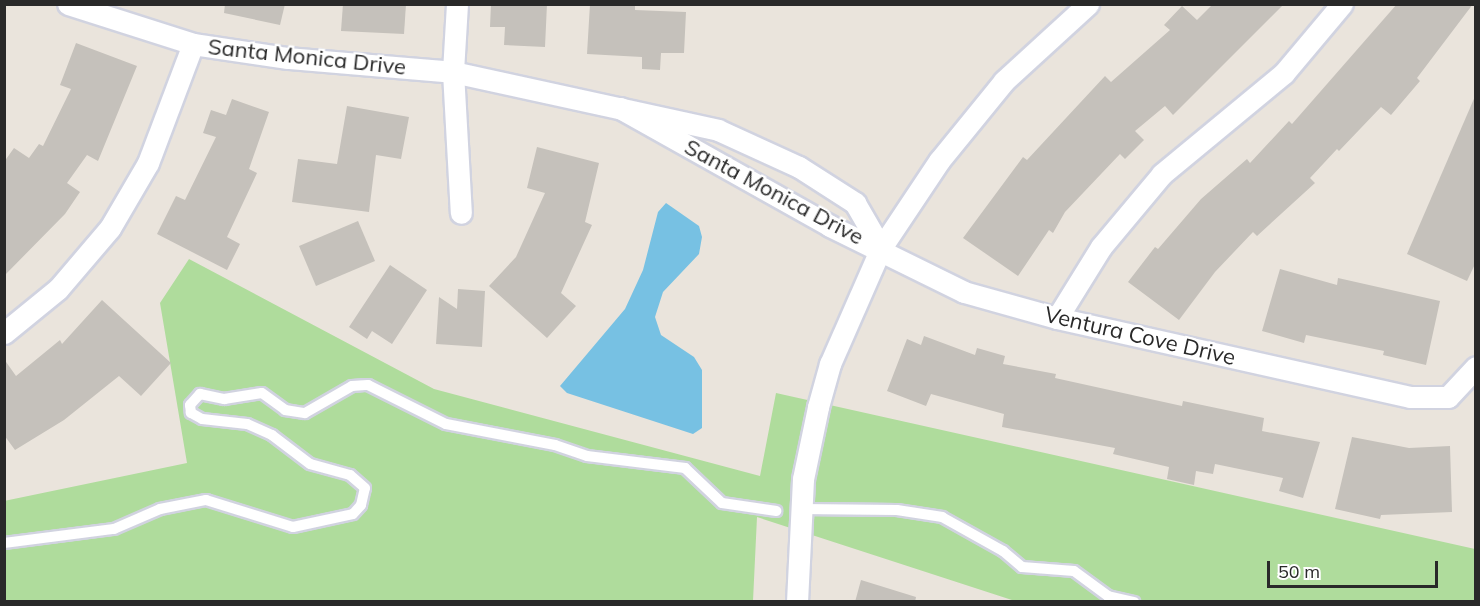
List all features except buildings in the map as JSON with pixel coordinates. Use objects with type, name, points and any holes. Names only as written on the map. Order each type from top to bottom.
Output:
[{"type":"street","name":"Santa Monica Drive","points":[[68,4],[193,44],[288,58],[453,72],[718,130],[799,166],[855,203],[881,248]]},
{"type":"street","points":[[457,4],[453,72],[461,213]]},
{"type":"street","points":[[797,602],[803,479],[830,364],[881,248],[939,161],[1004,81],[1088,4]]},
{"type":"street","points":[[1057,318],[1101,247],[1162,174],[1284,73],[1342,4]]},
{"type":"street","points":[[4,333],[58,289],[110,228],[148,163],[193,44]]},
{"type":"street","name":"Santa Monica Drive","points":[[620,108],[830,226],[881,248]]},
{"type":"street","name":"Ventura Cove Drive","points":[[881,248],[964,292],[1057,318],[1410,397],[1448,397],[1476,367]]},
{"type":"lane","points":[[4,543],[114,529],[160,509],[206,500],[293,527],[353,514],[361,505],[365,488],[350,475],[310,464],[272,435],[247,424],[202,419],[191,413],[190,405],[200,394],[224,399],[262,393],[285,410],[305,413],[360,386],[376,388],[446,424],[555,445],[587,456],[685,468],[722,503],[776,511]]},
{"type":"lane","points":[[801,509],[897,510],[942,517],[1003,551],[1022,567],[1074,571],[1108,596],[1134,602]]},
{"type":"green space","points":[[189,259],[434,389],[760,476],[776,393],[1475,549],[1475,601],[1015,601],[757,517],[753,601],[5,601],[4,501],[187,463],[160,303]]},
{"type":"water","points":[[666,203],[699,226],[702,237],[699,254],[663,292],[655,317],[661,335],[694,357],[702,370],[702,428],[693,434],[567,393],[560,386],[625,309],[643,270],[658,212]]}]
